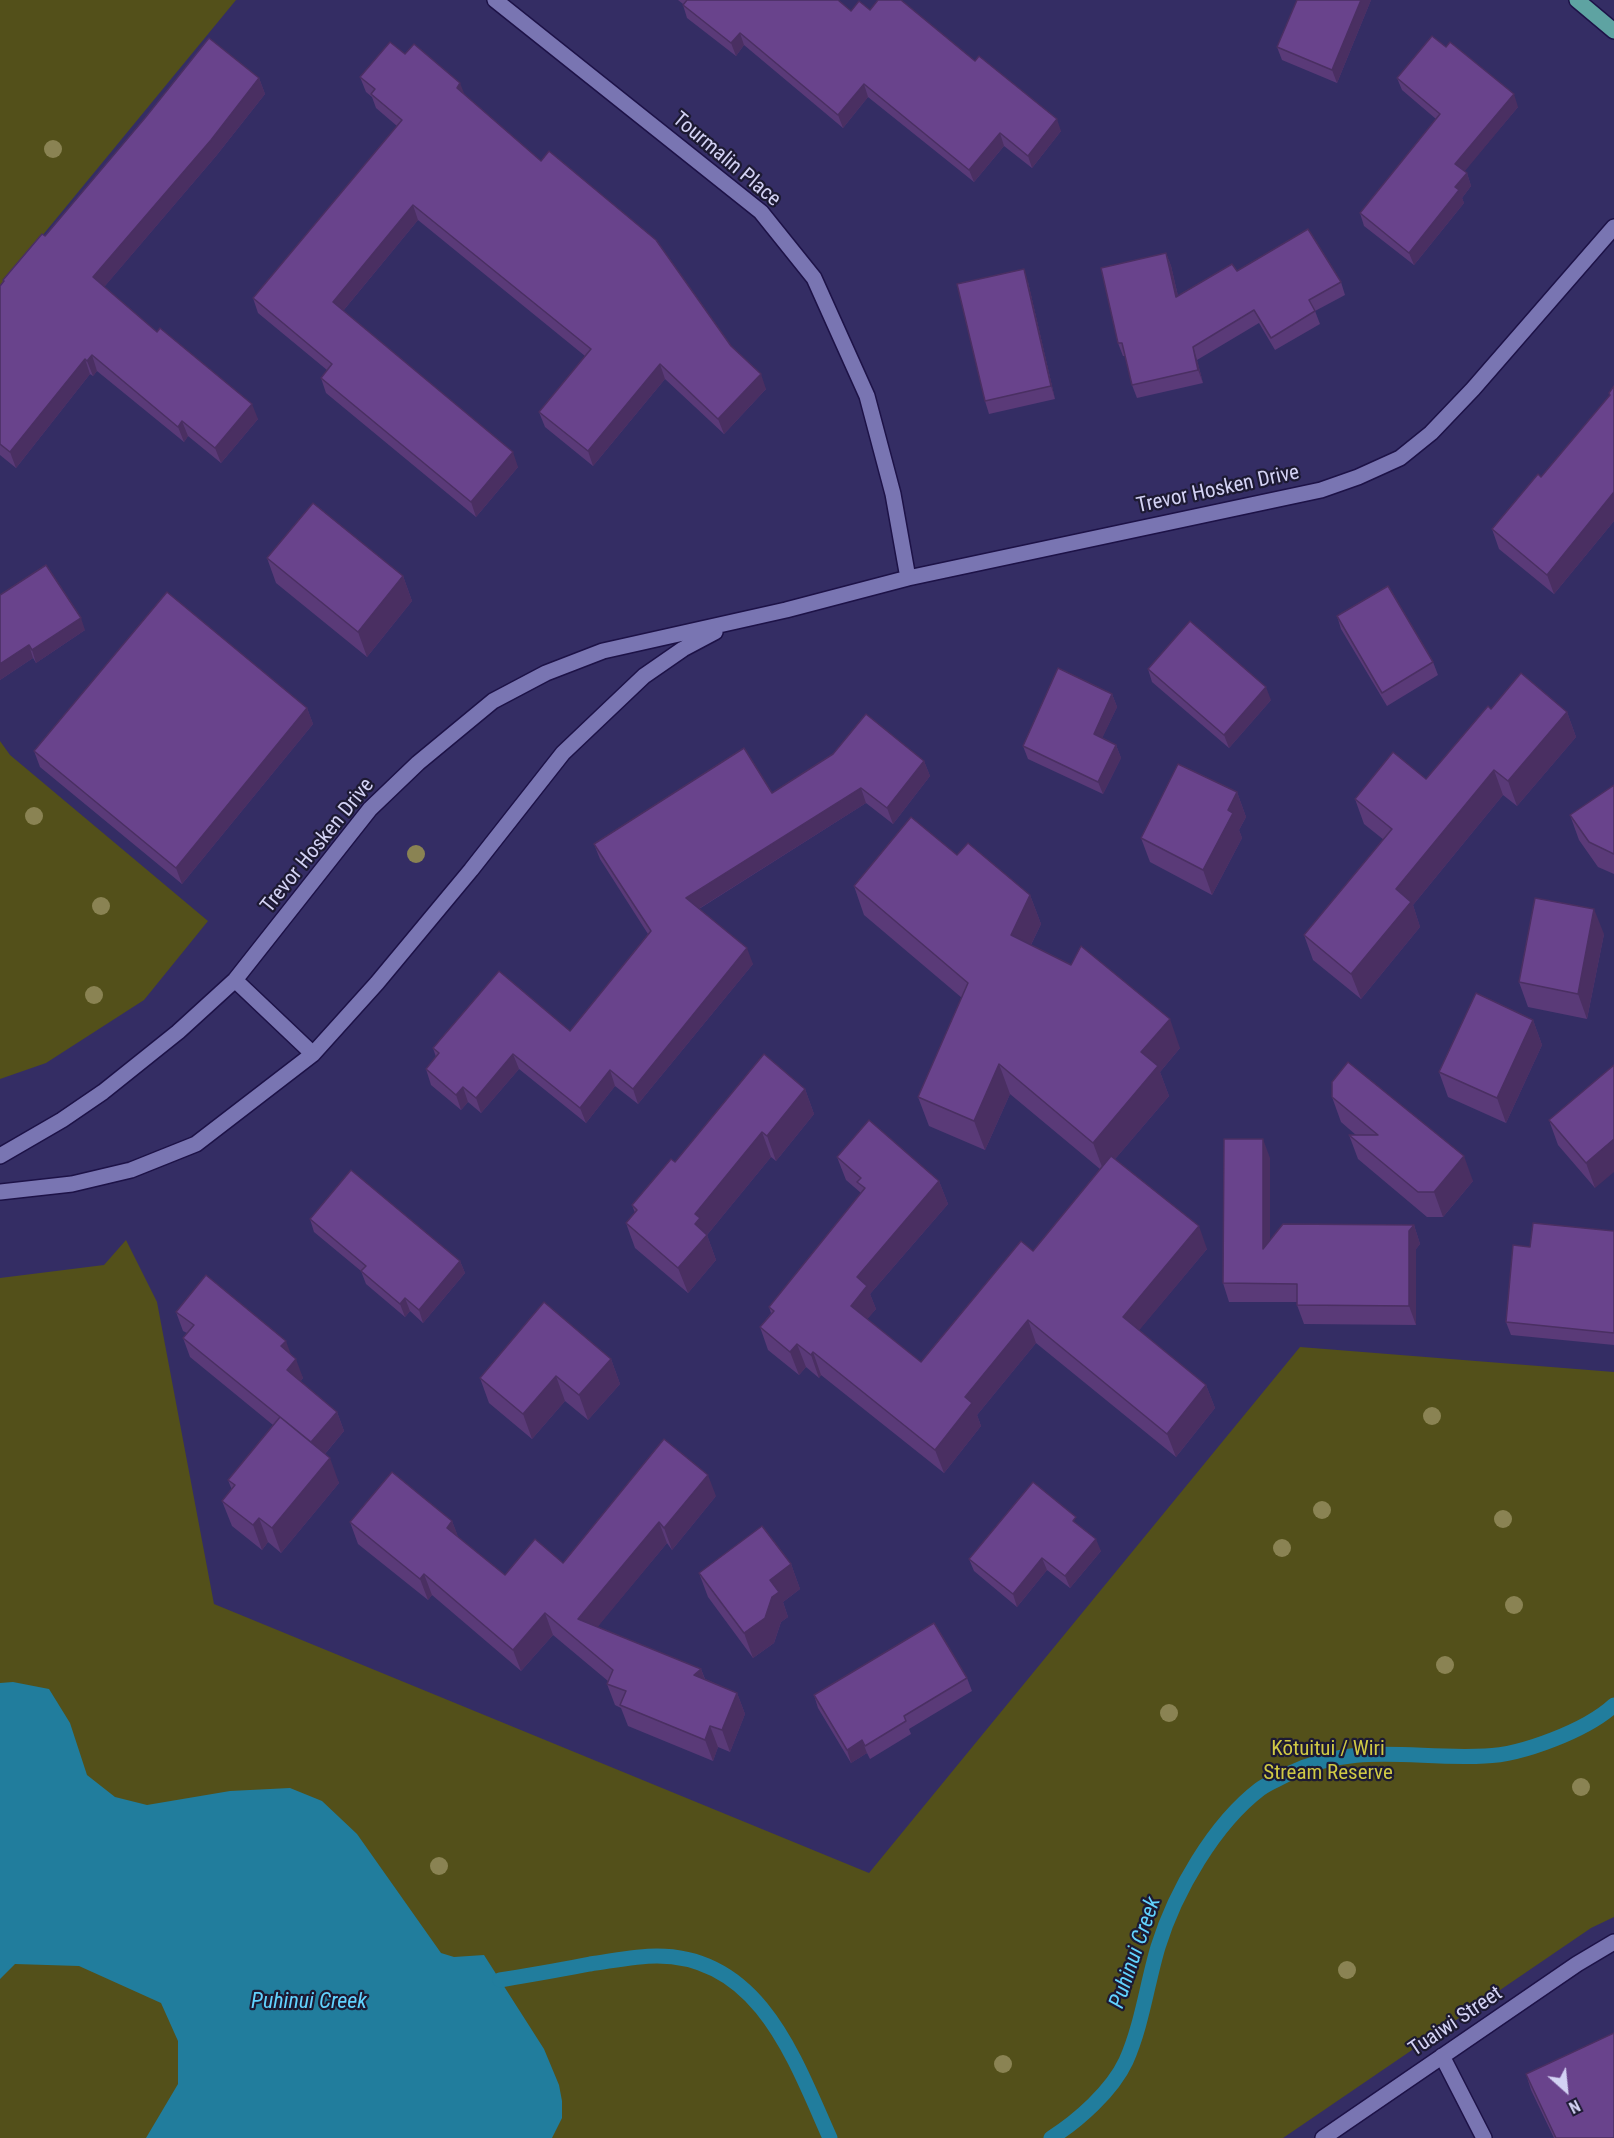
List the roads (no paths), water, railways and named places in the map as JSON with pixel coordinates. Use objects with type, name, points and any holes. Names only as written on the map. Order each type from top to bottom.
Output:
[{"type":"main road","points":[[1577,0],[1614,31]]},
{"type":"street","name":"Tourmalin Place","points":[[495,0],[761,212],[814,278],[867,396],[893,494],[908,578]]},
{"type":"street","name":"Trevor Hosken Drive","points":[[0,1156],[62,1120],[103,1092],[178,1032],[235,980],[370,809],[418,763],[493,701],[546,673],[603,651],[734,622],[908,578],[1321,490],[1358,477],[1400,458],[1431,433],[1473,389],[1614,227]]},
{"type":"street","name":"Trevor Hosken Drive","points":[[0,1192],[72,1184],[131,1170],[196,1144],[313,1054],[464,879],[563,753],[644,676],[683,649],[734,622]]},
{"type":"street","points":[[235,980],[313,1054]]},
{"type":"street","name":"Tuaiwi Street","points":[[1323,2138],[1577,1964],[1614,1942]]},
{"type":"street","points":[[1442,2056],[1484,2138]]},
{"type":"water","name":"Puhinui Creek","points":[[13,1682],[49,1689],[70,1723],[87,1775],[115,1797],[147,1805],[230,1791],[290,1788],[322,1801],[357,1834],[441,1953],[454,1957],[484,1955],[544,2049],[559,2085],[562,2118],[552,2138],[146,2138],[178,2084],[178,2041],[161,2003],[79,1966],[15,1964],[0,1979],[0,1683]]},
{"type":"waterway","name":"Puhinui Creek","points":[[1051,2138],[1093,2104],[1120,2072],[1132,2047],[1158,1947],[1175,1904],[1198,1860],[1212,1840],[1227,1821],[1260,1789],[1313,1764],[1338,1758],[1386,1754],[1485,1756],[1517,1751],[1571,1732],[1614,1705]]},
{"type":"waterway","name":"Puhinui Creek","points":[[500,1980],[649,1956],[693,1961],[723,1973],[748,1993],[769,2018],[803,2077],[830,2138]]},
{"type":"park label","name":"Kōtuitui / Wiri Stream Reserve","points":[[1328,1762]]}]
